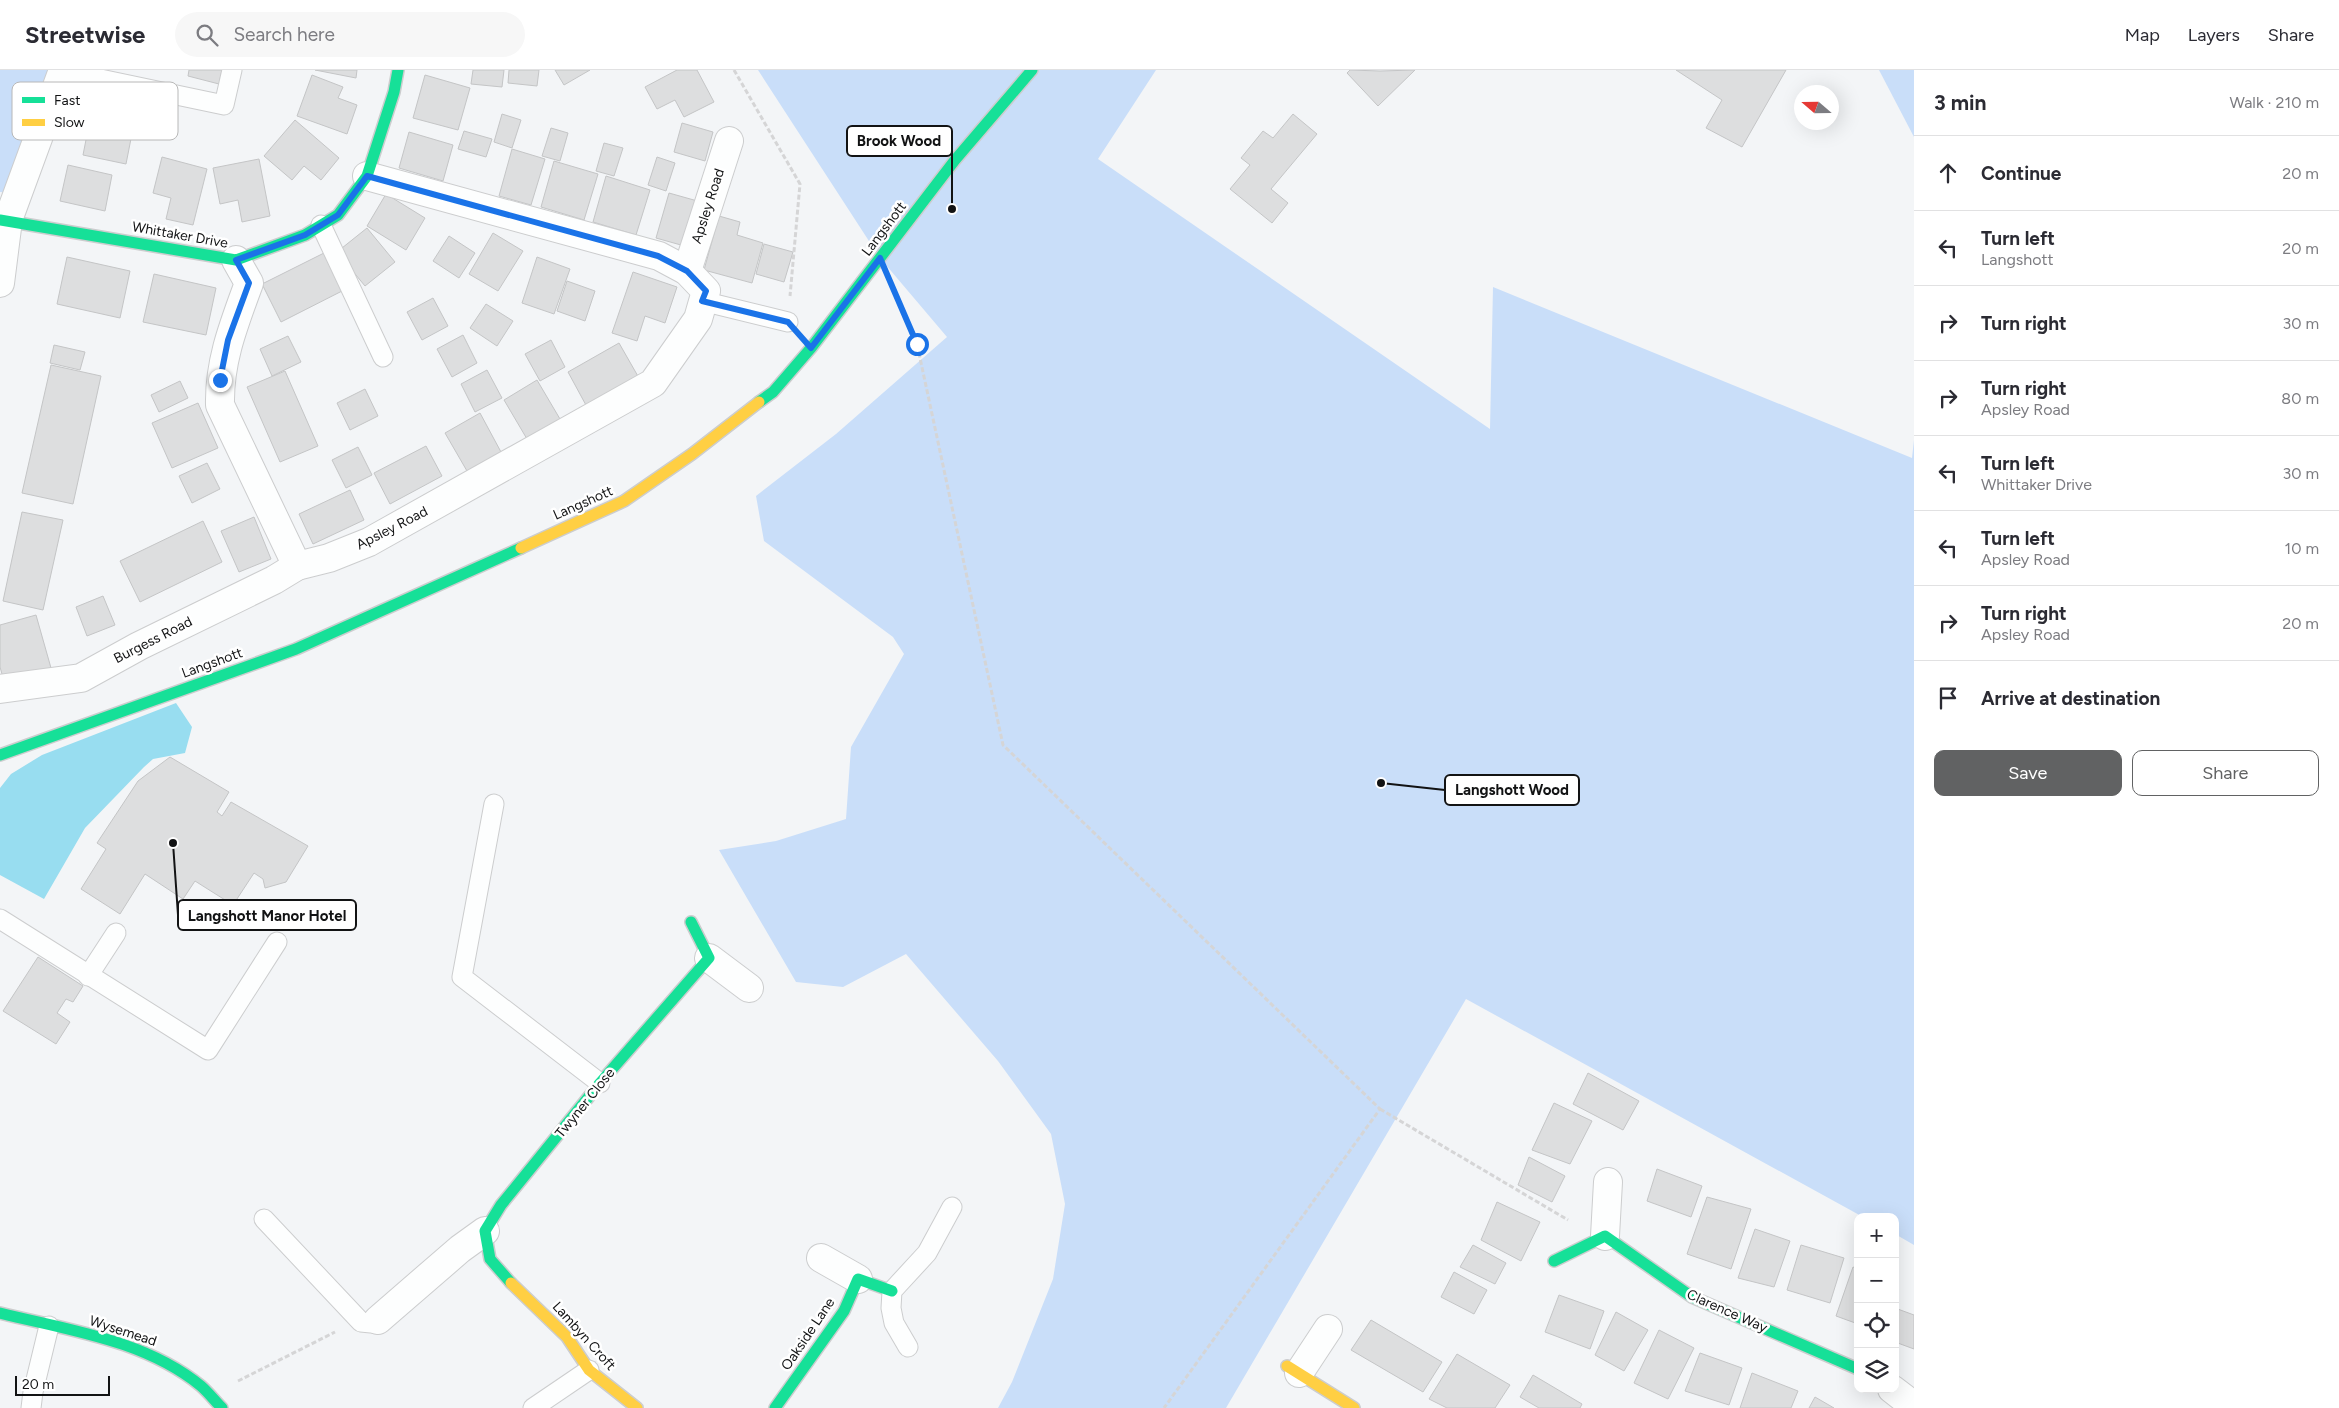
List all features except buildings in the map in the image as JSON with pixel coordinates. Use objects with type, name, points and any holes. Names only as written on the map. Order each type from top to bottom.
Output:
[{"type":"street","points":[[58,82],[63,70]]},
{"type":"street","name":"Whittaker Drive","points":[[4,220],[236,260],[305,235],[338,215],[367,176],[394,92],[398,70]]},
{"type":"street","name":"Langshott","points":[[0,755],[296,649],[624,501],[692,454],[773,392],[811,348],[955,160],[1032,70]]},
{"type":"street","points":[[0,283],[4,220],[35,140]]},
{"type":"street","name":"Apsley Road","points":[[687,271],[729,141]]},
{"type":"street","points":[[367,176],[658,256],[687,271],[706,291],[702,301]]},
{"type":"street","points":[[236,260],[249,283],[228,340],[220,380],[220,406],[297,566]]},
{"type":"street","name":"Apsley Road","points":[[297,566],[329,558],[369,542],[653,383],[698,319],[702,301]]},
{"type":"street","name":"Burgess Road","points":[[0,688],[81,678],[139,646],[274,580],[297,566]]},
{"type":"street","points":[[692,922],[709,958],[749,988]]},
{"type":"street","name":"Twyner Close","points":[[485,1231],[501,1205],[572,1120],[600,1083],[709,958]]},
{"type":"street","points":[[1554,1261],[1605,1236],[1608,1182]]},
{"type":"street","points":[[366,1318],[485,1231]]},
{"type":"street","name":"Lambyn Croft","points":[[485,1231],[490,1258],[502,1274],[567,1337],[590,1370],[637,1408]]},
{"type":"street","name":"Clarence Way","points":[[1605,1236],[1675,1287],[1692,1297],[1854,1367]]},
{"type":"street","points":[[821,1258],[858,1279],[892,1291]]},
{"type":"street","name":"Oakside Lane","points":[[775,1408],[844,1311],[858,1279]]},
{"type":"street","name":"Wysemead","points":[[0,1313],[92,1336],[155,1357],[199,1384],[222,1408]]},
{"type":"street","points":[[1328,1330],[1293,1369],[1354,1408]]},
{"type":"street","points":[[1897,1393],[1914,1406]]},
{"type":"lane","points":[[63,70],[118,82]]},
{"type":"lane","points":[[178,95],[224,105],[232,70]]},
{"type":"lane","points":[[321,225],[383,357]]},
{"type":"lane","points":[[702,301],[788,322]]},
{"type":"lane","points":[[494,804],[462,977],[600,1083]]},
{"type":"lane","points":[[0,919],[208,1050],[277,942]]},
{"type":"lane","points":[[88,976],[116,933]]},
{"type":"lane","points":[[908,1346],[894,1322],[891,1308],[892,1291],[927,1252],[952,1207]]},
{"type":"lane","points":[[264,1219],[366,1318]]},
{"type":"lane","points":[[31,1408],[49,1326]]},
{"type":"lane","points":[[532,1408],[590,1370]]},
{"type":"path","points":[[734,70],[800,184],[788,322]]},
{"type":"path","points":[[880,258],[917,344],[1003,745],[1380,1109],[1573,1223],[1605,1236]]},
{"type":"path","points":[[1164,1408],[1380,1109]]},
{"type":"path","points":[[210,1396],[366,1318]]},
{"type":"shaded area","points":[[0,70],[63,70],[59,82],[12,82],[12,140],[37,140],[17,194],[0,192]]},
{"type":"shaded area","points":[[758,70],[1156,70],[1098,159],[1490,429],[1493,287],[1912,458],[1914,440],[1914,1245],[1899,1236],[1899,1213],[1856,1213],[1466,999],[1226,1408],[998,1408],[1012,1382],[1053,1279],[1065,1204],[1051,1134],[998,1061],[906,954],[843,987],[796,982],[719,850],[776,841],[846,819],[851,747],[904,654],[893,637],[764,541],[756,496],[836,434],[947,337],[880,258]]},
{"type":"shaded area","points":[[1879,70],[1914,70],[1914,137]]},
{"type":"shaded area","points":[[176,703],[192,727],[185,753],[153,759],[85,828],[44,899],[0,875],[0,788],[11,774],[42,755]]},
{"type":"traffic: fast","points":[[0,220],[236,260],[305,235],[338,215],[367,176],[394,92],[398,70]]},
{"type":"traffic: fast","points":[[759,402],[773,392],[811,348],[955,160],[1032,70]]},
{"type":"traffic: fast","points":[[0,755],[296,649],[521,548]]},
{"type":"traffic: fast","points":[[511,1283],[490,1259],[485,1231],[501,1205],[600,1083],[709,958],[691,922]]},
{"type":"traffic: fast","points":[[1554,1261],[1605,1236],[1692,1297],[1854,1367]]},
{"type":"traffic: fast","points":[[775,1408],[844,1311],[858,1279],[892,1291]]},
{"type":"traffic: fast","points":[[0,1313],[79,1331],[131,1347],[179,1370],[201,1386],[222,1408]]},
{"type":"traffic: slow","points":[[521,548],[624,501],[692,454],[759,402]]},
{"type":"traffic: slow","points":[[511,1283],[567,1337],[589,1370],[637,1408]]},
{"type":"traffic: slow","points":[[1287,1366],[1354,1408]]},
{"type":"place","name":"Brook Wood","points":[[952,209]]},
{"type":"place","name":"Langshott Wood","points":[[1381,783]]},
{"type":"place","name":"Langshott Manor Hotel","points":[[173,843]]},
{"type":"route","points":[[220,380],[228,340],[249,283],[236,260],[305,235],[338,215],[367,176],[658,256],[687,271],[706,291],[702,301],[788,322],[811,348],[880,258],[917,344]]}]
